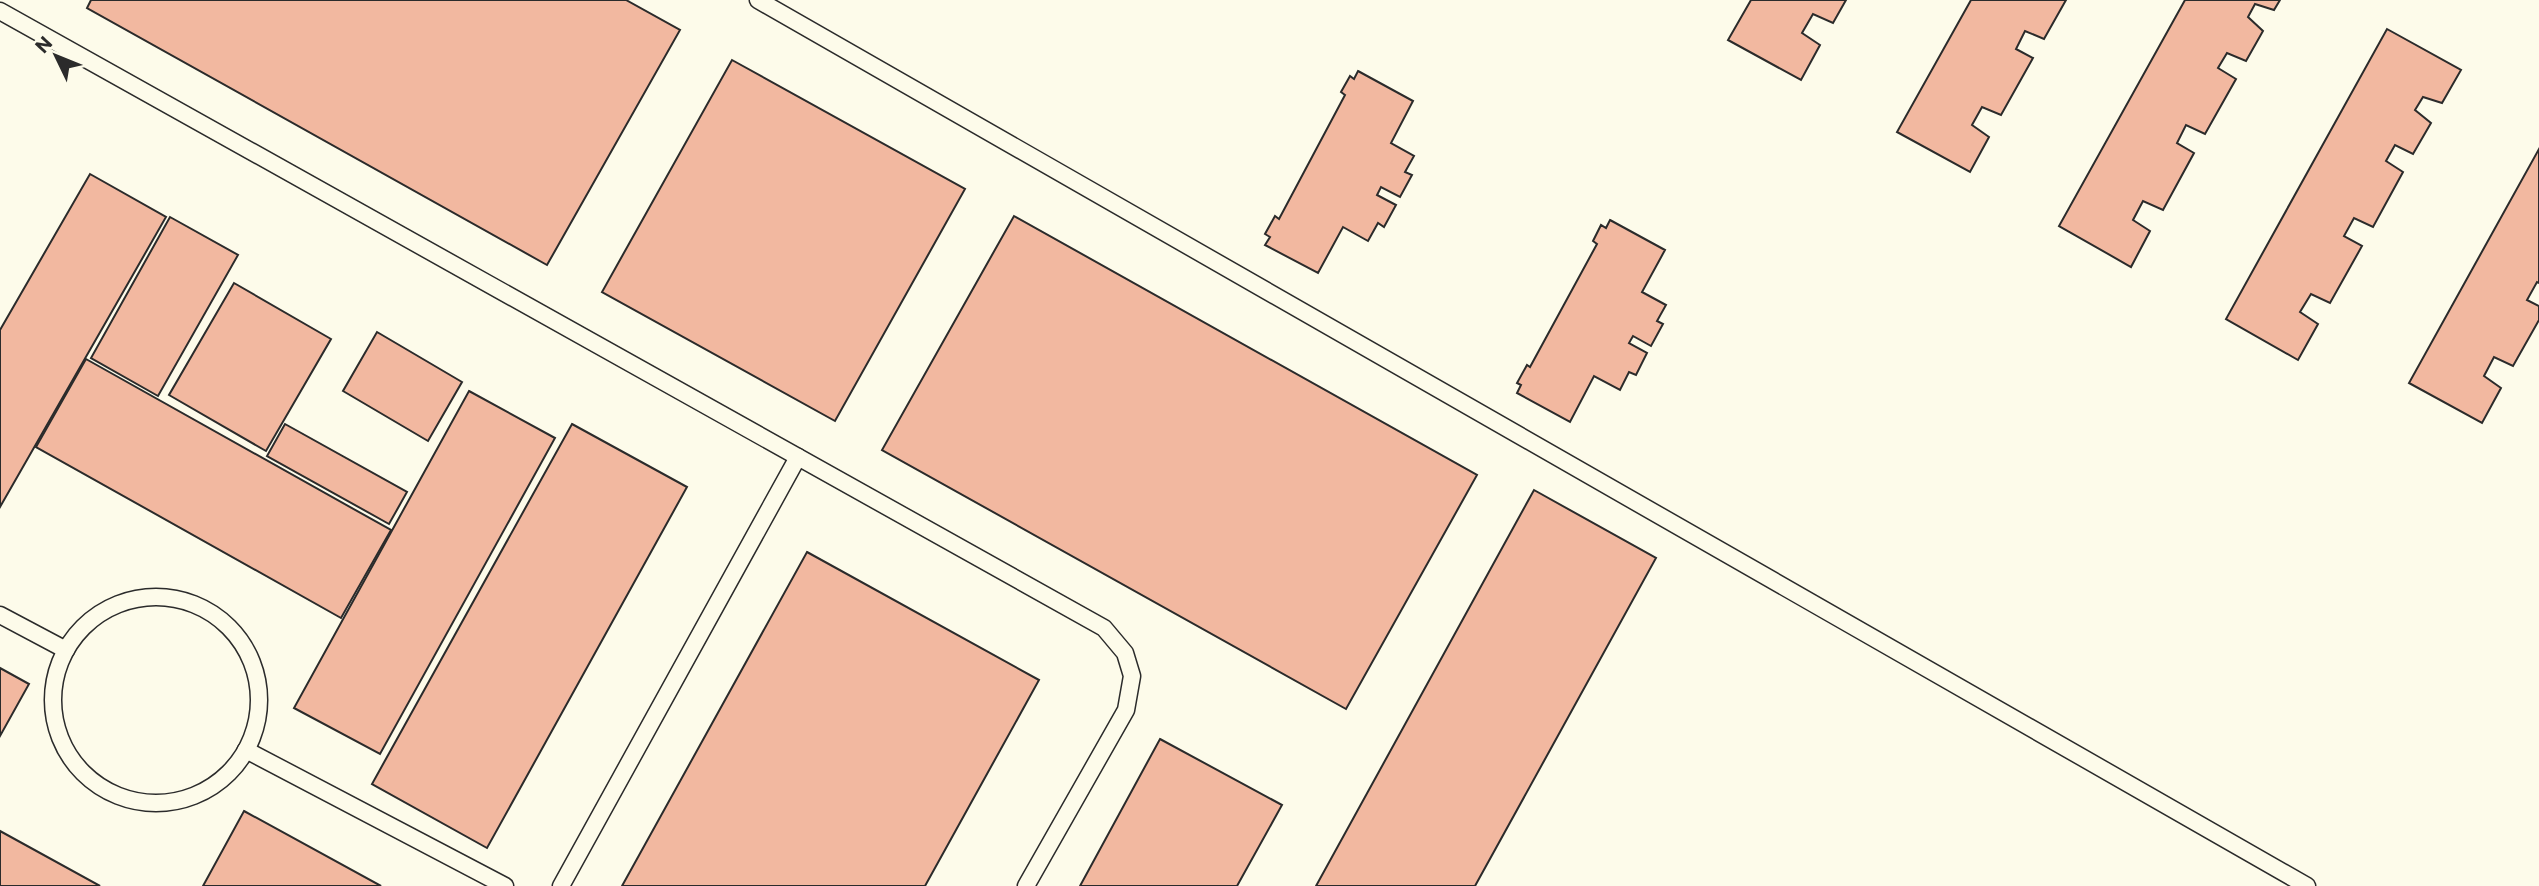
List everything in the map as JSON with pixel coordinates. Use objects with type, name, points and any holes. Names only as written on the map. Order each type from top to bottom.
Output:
[{"type":"lane","points":[[758,0],[2307,886]]},
{"type":"lane","points":[[0,11],[1104,628],[1125,653],[1132,676],[1126,710],[1026,886]]},
{"type":"lane","points":[[561,886],[798,457]]},
{"type":"lane","points":[[160,596],[195,603],[224,622],[246,649],[258,682],[258,717],[246,750],[224,778],[195,796],[162,803],[129,800],[99,787],[75,765],[59,737],[52,704],[56,672],[66,650],[94,616],[126,601],[160,596]]},
{"type":"lane","points":[[0,615],[66,650]]},
{"type":"lane","points":[[246,750],[505,886]]},
{"type":"building","points":[[91,0],[626,0],[680,30],[547,265],[87,8]]},
{"type":"building","points":[[1751,0],[1846,0],[1833,23],[1813,14],[1802,33],[1820,45],[1801,80],[1728,40]]},
{"type":"building","points":[[1971,0],[2066,0],[2044,39],[2025,31],[2016,49],[2033,58],[2001,115],[1982,107],[1972,125],[1989,137],[1970,172],[1897,132]]},
{"type":"building","points":[[2185,0],[2280,0],[2274,10],[2255,4],[2248,17],[2263,31],[2246,61],[2227,53],[2218,68],[2236,79],[2205,134],[2186,125],[2177,143],[2194,153],[2163,210],[2143,201],[2133,220],[2150,231],[2131,267],[2059,226]]},
{"type":"building","points":[[2387,29],[2461,70],[2442,103],[2423,97],[2415,110],[2431,123],[2413,154],[2395,145],[2386,161],[2403,172],[2373,227],[2354,218],[2344,236],[2362,246],[2330,303],[2311,294],[2300,312],[2318,324],[2298,360],[2226,319]]},
{"type":"building","points":[[732,60],[965,189],[835,421],[602,292]]},
{"type":"building","points":[[1358,71],[1413,101],[1391,143],[1414,156],[1405,172],[1412,175],[1400,197],[1381,187],[1377,195],[1396,205],[1384,227],[1378,223],[1368,241],[1343,227],[1318,273],[1265,245],[1270,237],[1265,234],[1275,216],[1279,219],[1345,95],[1341,92],[1350,76],[1354,79]]},
{"type":"building","points":[[2539,149],[2539,283],[2537,282],[2527,300],[2539,306],[2539,320],[2513,366],[2494,357],[2484,376],[2501,388],[2482,423],[2409,383]]},
{"type":"building","points":[[90,174],[166,217],[0,507],[0,330]]},
{"type":"building","points":[[1014,216],[1477,475],[1346,709],[882,450]]},
{"type":"building","points":[[170,217],[238,255],[158,396],[91,358]]},
{"type":"building","points":[[1610,220],[1665,250],[1642,292],[1666,305],[1657,321],[1663,324],[1651,346],[1633,336],[1629,343],[1647,353],[1636,375],[1629,372],[1620,390],[1594,376],[1570,422],[1517,393],[1521,385],[1517,383],[1527,365],[1530,367],[1597,244],[1593,241],[1601,225],[1606,228]]},
{"type":"building","points":[[234,283],[331,339],[266,451],[169,395]]},
{"type":"building","points":[[377,332],[462,382],[428,441],[343,391]]},
{"type":"building","points":[[86,359],[391,530],[341,618],[36,447]]},
{"type":"building","points":[[469,391],[555,438],[380,754],[294,708]]},
{"type":"building","points":[[285,424],[407,492],[389,524],[267,456]]},
{"type":"building","points":[[572,424],[687,487],[487,848],[372,784]]},
{"type":"building","points":[[1534,490],[1656,558],[1475,886],[1316,886]]},
{"type":"building","points":[[807,552],[1039,680],[925,886],[622,886]]},
{"type":"building","points":[[0,668],[29,684],[0,736]]},
{"type":"building","points":[[1160,739],[1282,805],[1237,886],[1080,886]]},
{"type":"building","points":[[244,811],[381,886],[203,886]]},
{"type":"building","points":[[0,831],[100,886],[0,886]]}]
